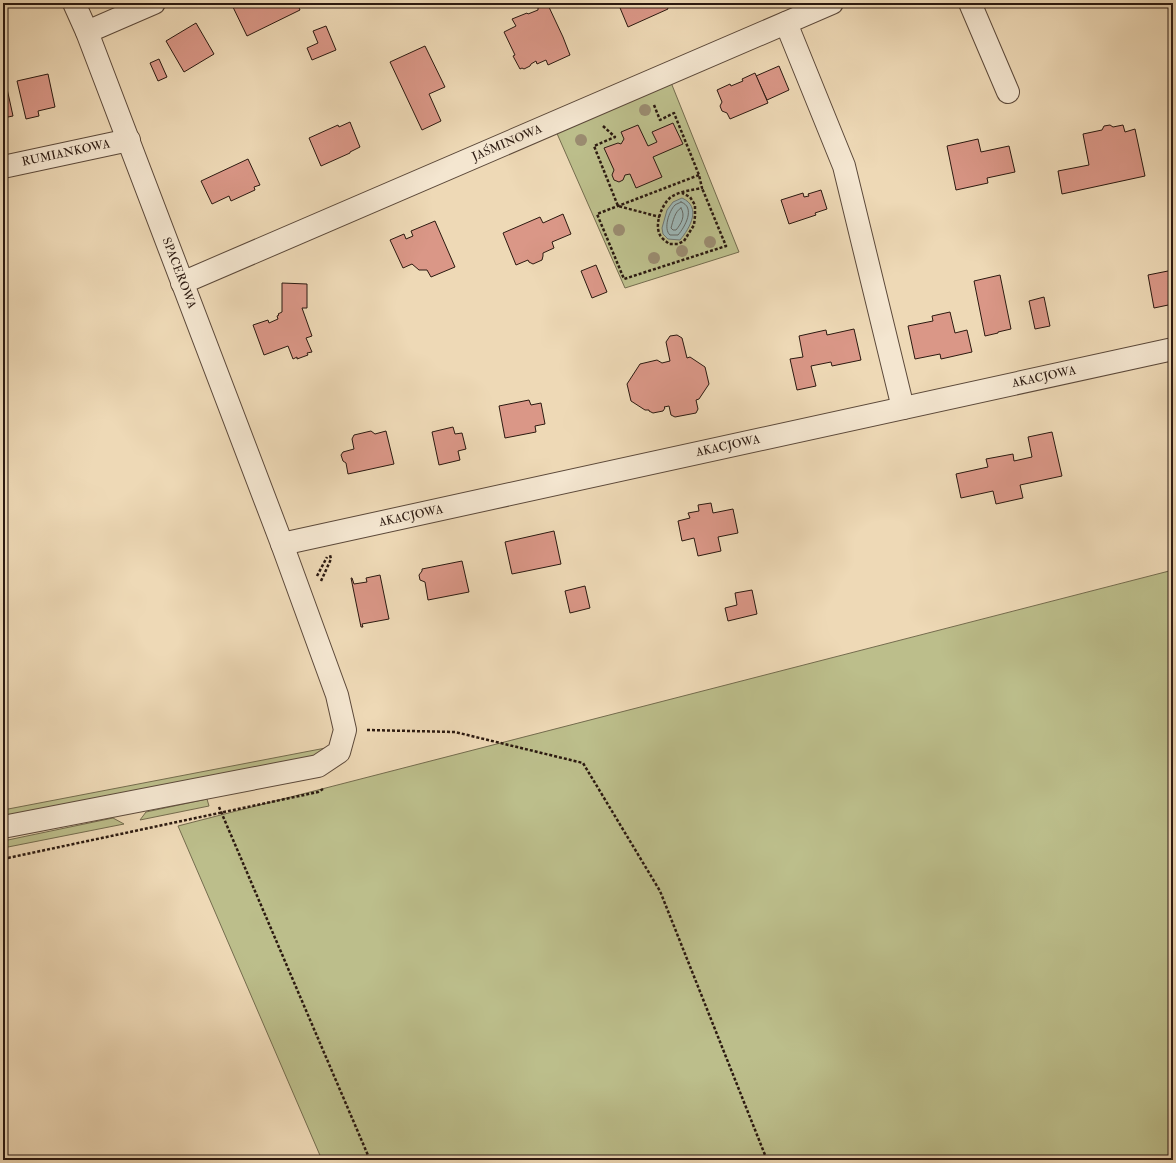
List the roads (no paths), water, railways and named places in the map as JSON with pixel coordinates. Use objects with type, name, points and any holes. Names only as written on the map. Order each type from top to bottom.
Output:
[{"type":"street","name":"SPACEROWA","points":[[3,827],[318,766],[339,752],[345,730],[337,695],[282,544],[182,284],[129,140],[87,32],[74,3]]},
{"type":"street","points":[[87,32],[154,3]]},
{"type":"street","name":"JAŚMINOWA","points":[[182,284],[832,3]]},
{"type":"street","points":[[970,3],[1008,92]]},
{"type":"street","points":[[786,23],[844,166],[904,408]]},
{"type":"street","name":"RUMIANKOWA","points":[[3,167],[129,140]]},
{"type":"street","name":"AKACJOWA","points":[[282,544],[1173,349]]},
{"type":"water","points":[[682,198],[692,207],[693,212],[690,224],[680,240],[668,239],[663,234],[662,228],[667,210],[673,202]]}]
